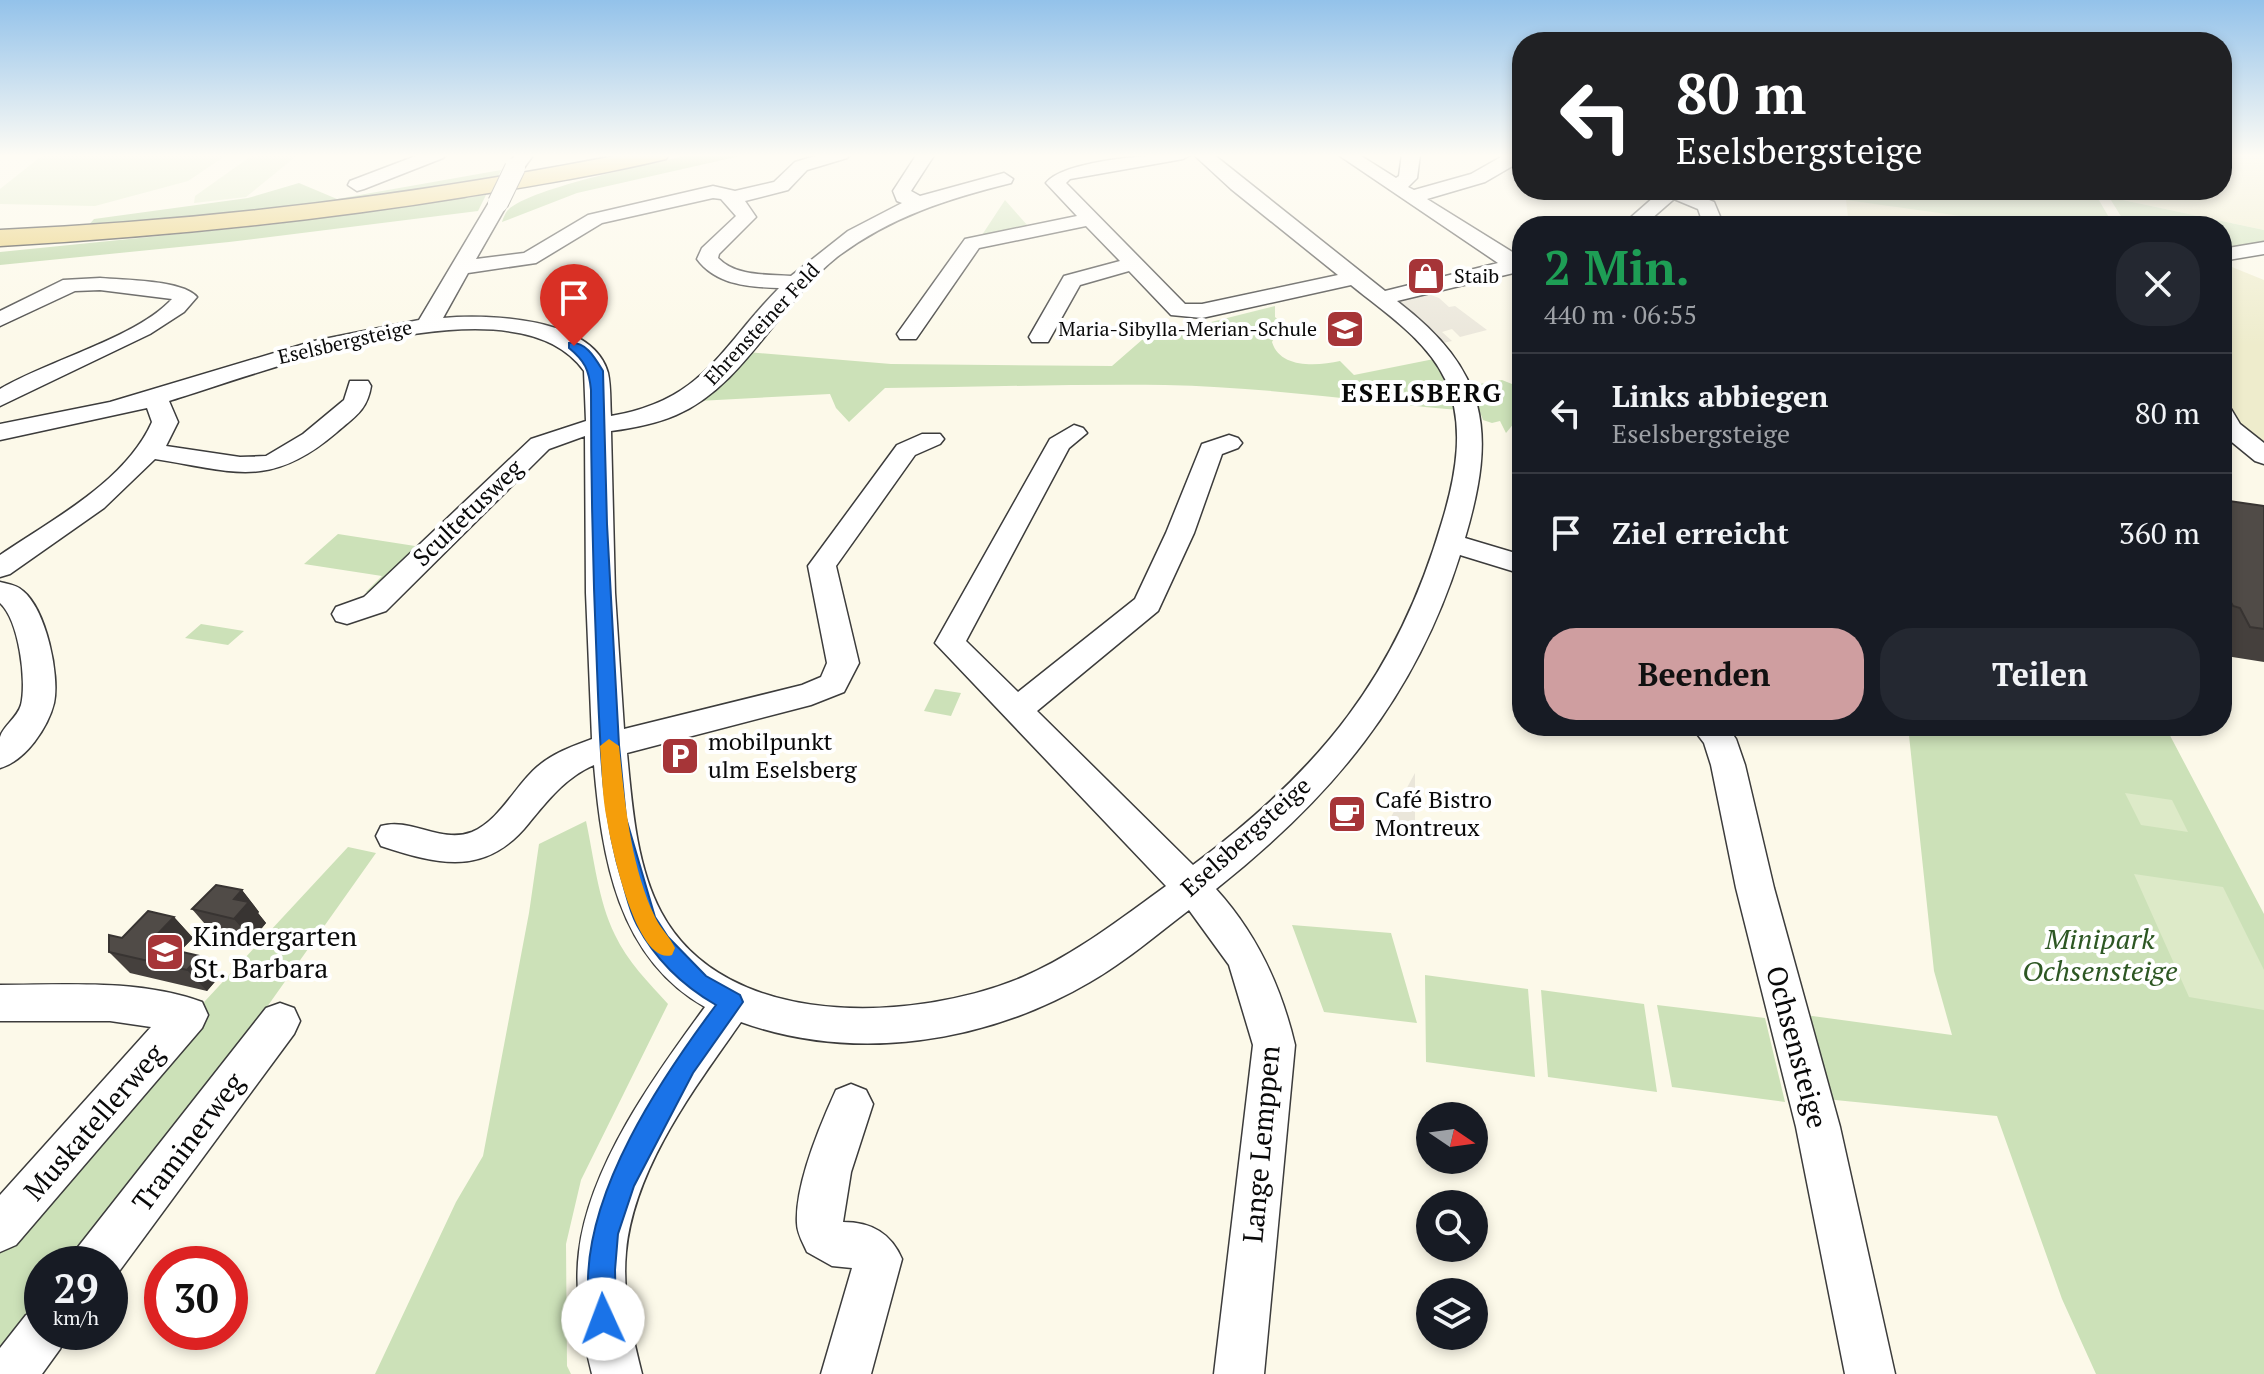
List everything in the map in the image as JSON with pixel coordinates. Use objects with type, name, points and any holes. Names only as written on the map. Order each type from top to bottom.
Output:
[{"type":"main road","points":[[0,238],[110,233],[249,218]]},
{"type":"street","points":[[428,324],[490,218]]},
{"type":"street","points":[[463,267],[529,259],[583,225],[600,218]]},
{"type":"street","points":[[745,218],[709,252],[707,259],[727,275],[796,283]]},
{"type":"street","name":"Ehrensteiner Feld","points":[[598,427],[653,415],[685,401],[723,369],[796,283],[850,237],[887,218]]},
{"type":"street","name":"Eselsbergsteige","points":[[0,432],[155,397],[316,347],[390,329],[462,322],[521,327],[554,335],[574,346],[588,357],[596,371],[609,745],[616,818],[645,920],[660,943],[698,983],[732,1002],[771,1014],[829,1023],[913,1024],[952,1017],[1033,991],[1075,971],[1191,888],[1279,814],[1344,746],[1376,704],[1423,624],[1467,485],[1469,437],[1463,397],[1432,344],[1381,298],[1281,218]]},
{"type":"street","points":[[1445,218],[1512,261]]},
{"type":"street","points":[[908,334],[972,243],[1089,220],[1179,310],[1193,312],[1355,278]]},
{"type":"street","points":[[2232,253],[2264,248]]},
{"type":"street","points":[[1040,337],[1072,281],[1132,264]]},
{"type":"street","points":[[1381,298],[1512,267]]},
{"type":"street","points":[[0,319],[55,291],[85,283],[177,293],[186,297],[177,307],[124,339],[43,374],[0,399]]},
{"type":"street","points":[[151,451],[253,466],[271,463],[302,446],[356,403],[359,386]]},
{"type":"street","points":[[0,568],[100,496],[151,451],[159,440],[165,422],[155,397]]},
{"type":"street","name":"Scultetusweg","points":[[347,614],[375,604],[540,444],[598,427]]},
{"type":"street","points":[[2232,430],[2264,456]]},
{"type":"street","name":"Lange Lemppen","points":[[1074,433],[1059,444],[950,643],[1016,711],[1068,758],[1191,888],[1220,921],[1245,958],[1268,1017],[1274,1045],[1239,1374]]},
{"type":"street","points":[[394,836],[458,850],[481,845],[503,831],[548,777],[573,761],[609,745],[811,694],[833,684],[843,663],[822,566],[906,450],[931,439]]},
{"type":"street","points":[[1016,711],[1147,604],[1180,533],[1211,449],[1229,443]]},
{"type":"street","points":[[1450,542],[1512,562]]},
{"type":"street","points":[[0,591],[14,598],[25,616],[41,688],[27,725],[0,756]]},
{"type":"street","name":"Ochsensteige","points":[[1717,736],[1728,765],[1755,888],[1818,1127],[1870,1374]]},
{"type":"street","points":[[617,1374],[603,1319],[601,1270],[605,1234],[623,1181],[685,1065],[732,1002]]},
{"type":"street","name":"Muskatellerweg","points":[[0,1003],[110,1003],[188,1015],[0,1229]]},
{"type":"street","name":"Traminerweg","points":[[109,1246],[280,1021]]},
{"type":"street","points":[[846,1374],[878,1259],[864,1247],[834,1244],[822,1235],[819,1221],[826,1186],[851,1104]]},
{"type":"street","points":[[11,1374],[29,1350]]},
{"type":"shaded area","points":[[2232,218],[2264,218],[2264,230],[2232,223]]},
{"type":"shaded area","points":[[2232,267],[2264,280],[2264,449],[2232,417]]},
{"type":"shaded area","points":[[1423,292],[1439,298],[1449,307],[1455,306],[1487,330],[1460,337],[1452,329],[1442,332],[1452,341],[1439,344],[1398,303]]},
{"type":"shaded area","points":[[1415,773],[1415,839],[1379,839]]},
{"type":"green space","points":[[100,218],[177,218],[87,227],[94,219]]},
{"type":"green space","points":[[319,218],[421,218],[229,242],[0,265],[0,252]]},
{"type":"green space","points":[[993,218],[1021,218],[1028,226],[982,235]]},
{"type":"green space","points":[[2232,223],[2264,230],[2264,243],[2232,248]]},
{"type":"green space","points":[[1275,306],[1275,317],[1286,327],[1277,332],[1272,342],[1283,357],[1301,364],[1340,361],[1354,375],[1434,359],[1451,389],[1502,380],[1512,384],[1512,426],[1506,433],[1500,421],[1492,423],[1483,420],[1480,412],[1204,386],[885,388],[849,422],[836,408],[830,394],[698,401],[747,352],[891,364],[1112,366],[1143,339]]},
{"type":"green space","points":[[338,534],[427,549],[375,594],[366,592],[382,576],[304,564]]},
{"type":"green space","points":[[201,624],[244,631],[228,645],[185,638]]},
{"type":"green space","points":[[935,689],[961,693],[951,716],[924,711]]},
{"type":"green space","name":"Minipark Ochsensteige","points":[[1909,736],[2170,736],[2264,914],[2264,1374],[2096,1374],[2062,1299],[1997,1116],[1825,1099],[1805,1015],[1952,1035],[1934,971]]},
{"type":"green space","points":[[2125,793],[2172,800],[2188,832],[2141,825]]},
{"type":"green space","points":[[586,821],[609,922],[632,963],[668,1004],[581,1180],[566,1244],[567,1366],[571,1374],[375,1374],[456,1202],[483,1156],[539,844]]},
{"type":"green space","points":[[348,847],[376,853],[262,1014],[80,1246],[24,1246],[24,1319],[0,1350],[0,1235],[193,1014]]},
{"type":"green space","points":[[2134,874],[2223,887],[2264,970],[2264,1010],[2189,997]]},
{"type":"green space","points":[[1292,925],[1391,933],[1417,1023],[1324,1012]]},
{"type":"green space","points":[[1425,975],[1528,989],[1535,1077],[1426,1062]]},
{"type":"green space","points":[[1541,990],[1644,1004],[1657,1092],[1548,1077]]},
{"type":"green space","points":[[1657,1005],[1765,1018],[1785,1102],[1672,1087]]},
{"type":"building","points":[[2232,501],[2264,506],[2264,629],[2250,627],[2240,608],[2233,606]]},
{"type":"building","points":[[216,885],[242,890],[234,899],[249,902],[234,919],[192,909]]},
{"type":"building","points":[[148,911],[174,917],[148,944],[200,956],[187,970],[109,952],[109,935],[122,938]]},
{"type":"slow traffic","points":[[609,746],[616,818],[627,863],[645,920],[664,948]]},
{"type":"place","name":"Staib","points":[[1426,276]]},
{"type":"place","name":"Maria-Sibylla-Merian-Schule","points":[[1345,329]]},
{"type":"place","name":"mobilpunkt ulm Eselsberg","points":[[680,756]]},
{"type":"place","name":"Café Bistro Montreux","points":[[1347,814]]},
{"type":"place","name":"Kindergarten St. Barbara","points":[[165,952]]},
{"type":"district","name":"ESELSBERG","points":[[1422,393]]},
{"type":"route","points":[[574,346],[588,357],[596,371],[598,390],[604,652],[616,818],[645,920],[683,969],[714,994],[732,1002],[685,1065],[623,1181],[605,1234],[601,1270],[603,1319]]}]
